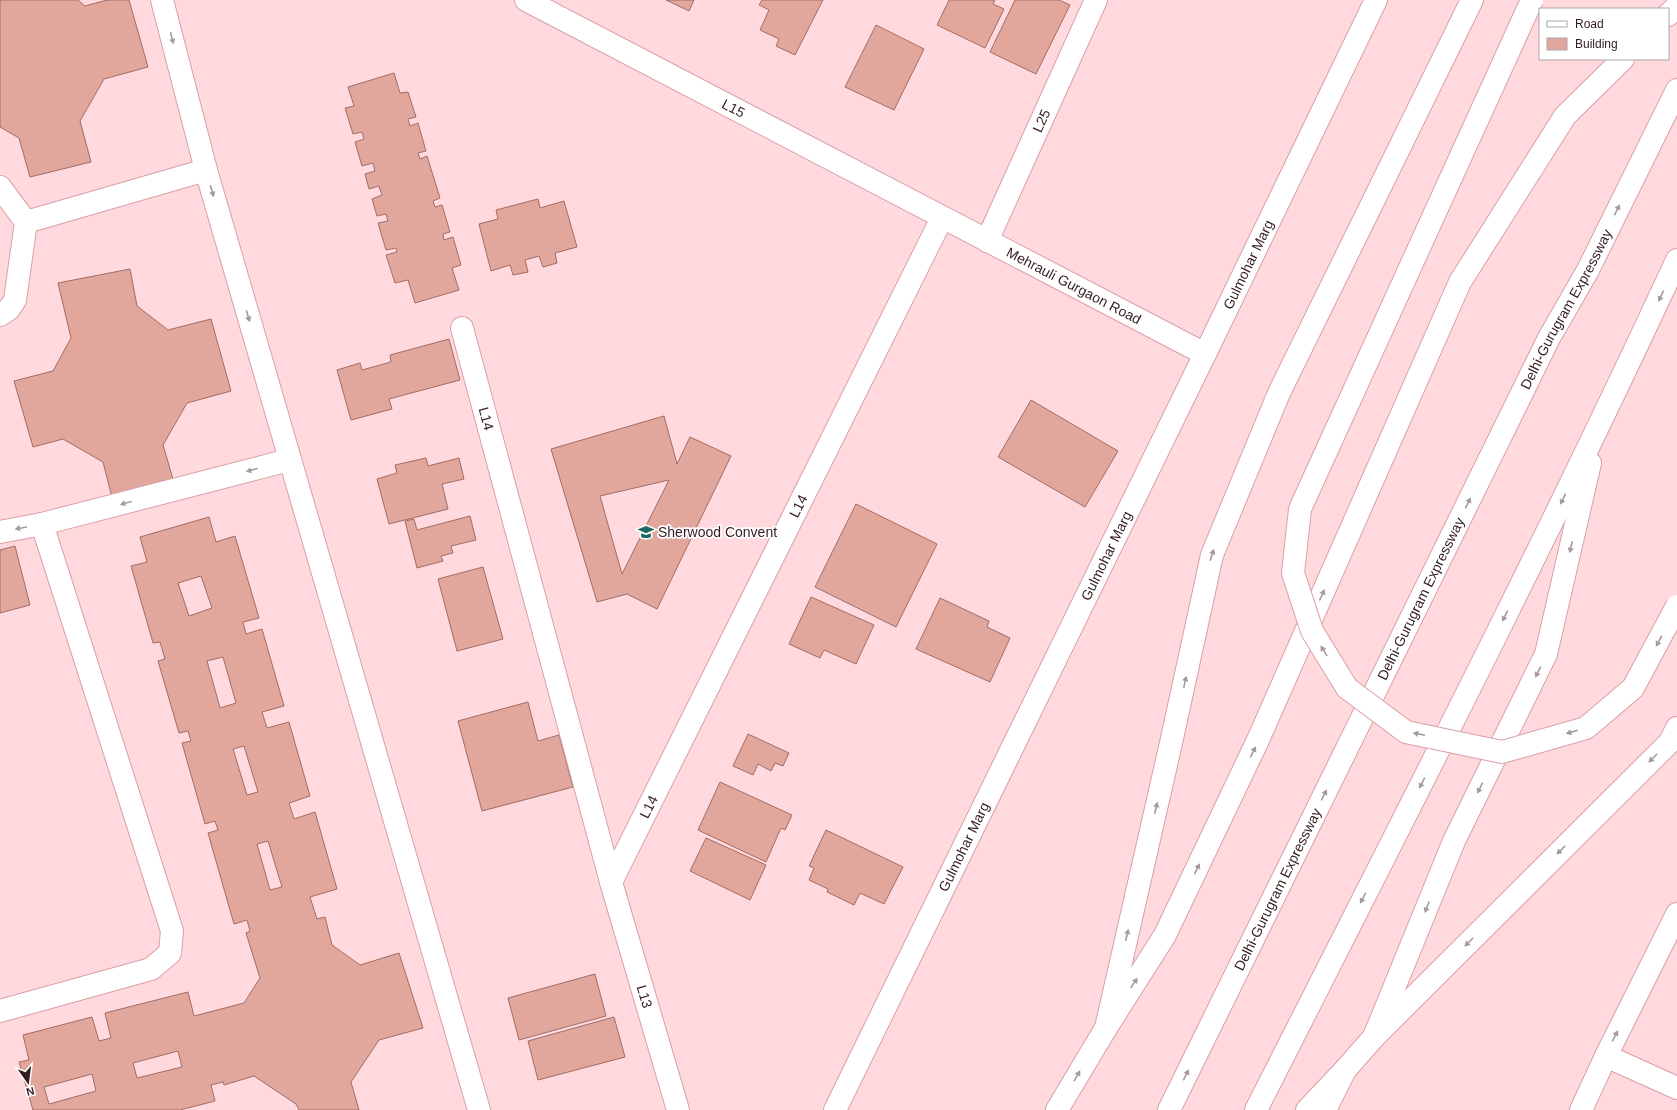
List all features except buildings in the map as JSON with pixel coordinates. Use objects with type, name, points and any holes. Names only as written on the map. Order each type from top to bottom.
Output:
[{"type":"main road","points":[[162,0],[206,170],[479,1110]]},
{"type":"main road","name":"L15","points":[[526,0],[942,218]]},
{"type":"main road","name":"L25","points":[[987,241],[1096,0]]},
{"type":"main road","name":"Gulmohar Marg","points":[[835,1110],[1205,354],[1376,0]]},
{"type":"main road","points":[[1106,1028],[1212,555],[1279,392],[1472,0]]},
{"type":"main road","points":[[1532,0],[1300,509],[1293,573],[1312,631],[1347,688],[1406,732],[1502,752],[1586,728],[1633,688],[1677,606]]},
{"type":"main road","points":[[1669,14],[1677,6]]},
{"type":"main road","points":[[1057,1110],[1106,1028],[1165,935],[1255,748],[1460,282],[1565,116],[1622,60]]},
{"type":"main road","name":"Delhi-Gurugram Expressway","points":[[1169,1110],[1549,338],[1588,270],[1677,90]]},
{"type":"main road","points":[[26,222],[206,170]]},
{"type":"main road","points":[[0,187],[26,222],[14,300],[9,309],[0,315]]},
{"type":"main road","name":"Mehrauli Gurgaon Road","points":[[942,218],[1205,354]]},
{"type":"main road","name":"L14","points":[[611,882],[942,218]]},
{"type":"main road","points":[[1256,1110],[1462,704],[1598,427],[1677,260]]},
{"type":"main road","name":"L14","points":[[462,328],[611,882]]},
{"type":"main road","points":[[1374,1037],[1454,841],[1546,654],[1598,427]]},
{"type":"main road","points":[[0,532],[42,524],[289,460]]},
{"type":"main road","points":[[0,1011],[151,969],[170,953],[172,932],[42,524]]},
{"type":"main road","points":[[1307,1110],[1374,1037],[1670,742],[1677,728]]},
{"type":"main road","name":"L13","points":[[611,882],[678,1110]]},
{"type":"main road","points":[[1581,1110],[1606,1056],[1677,914]]},
{"type":"main road","points":[[1606,1056],[1677,1088]]},
{"type":"main road","points":[[1325,1110],[1344,1070]]},
{"type":"place","name":"Sherwood Convent","points":[[646,532]]}]
